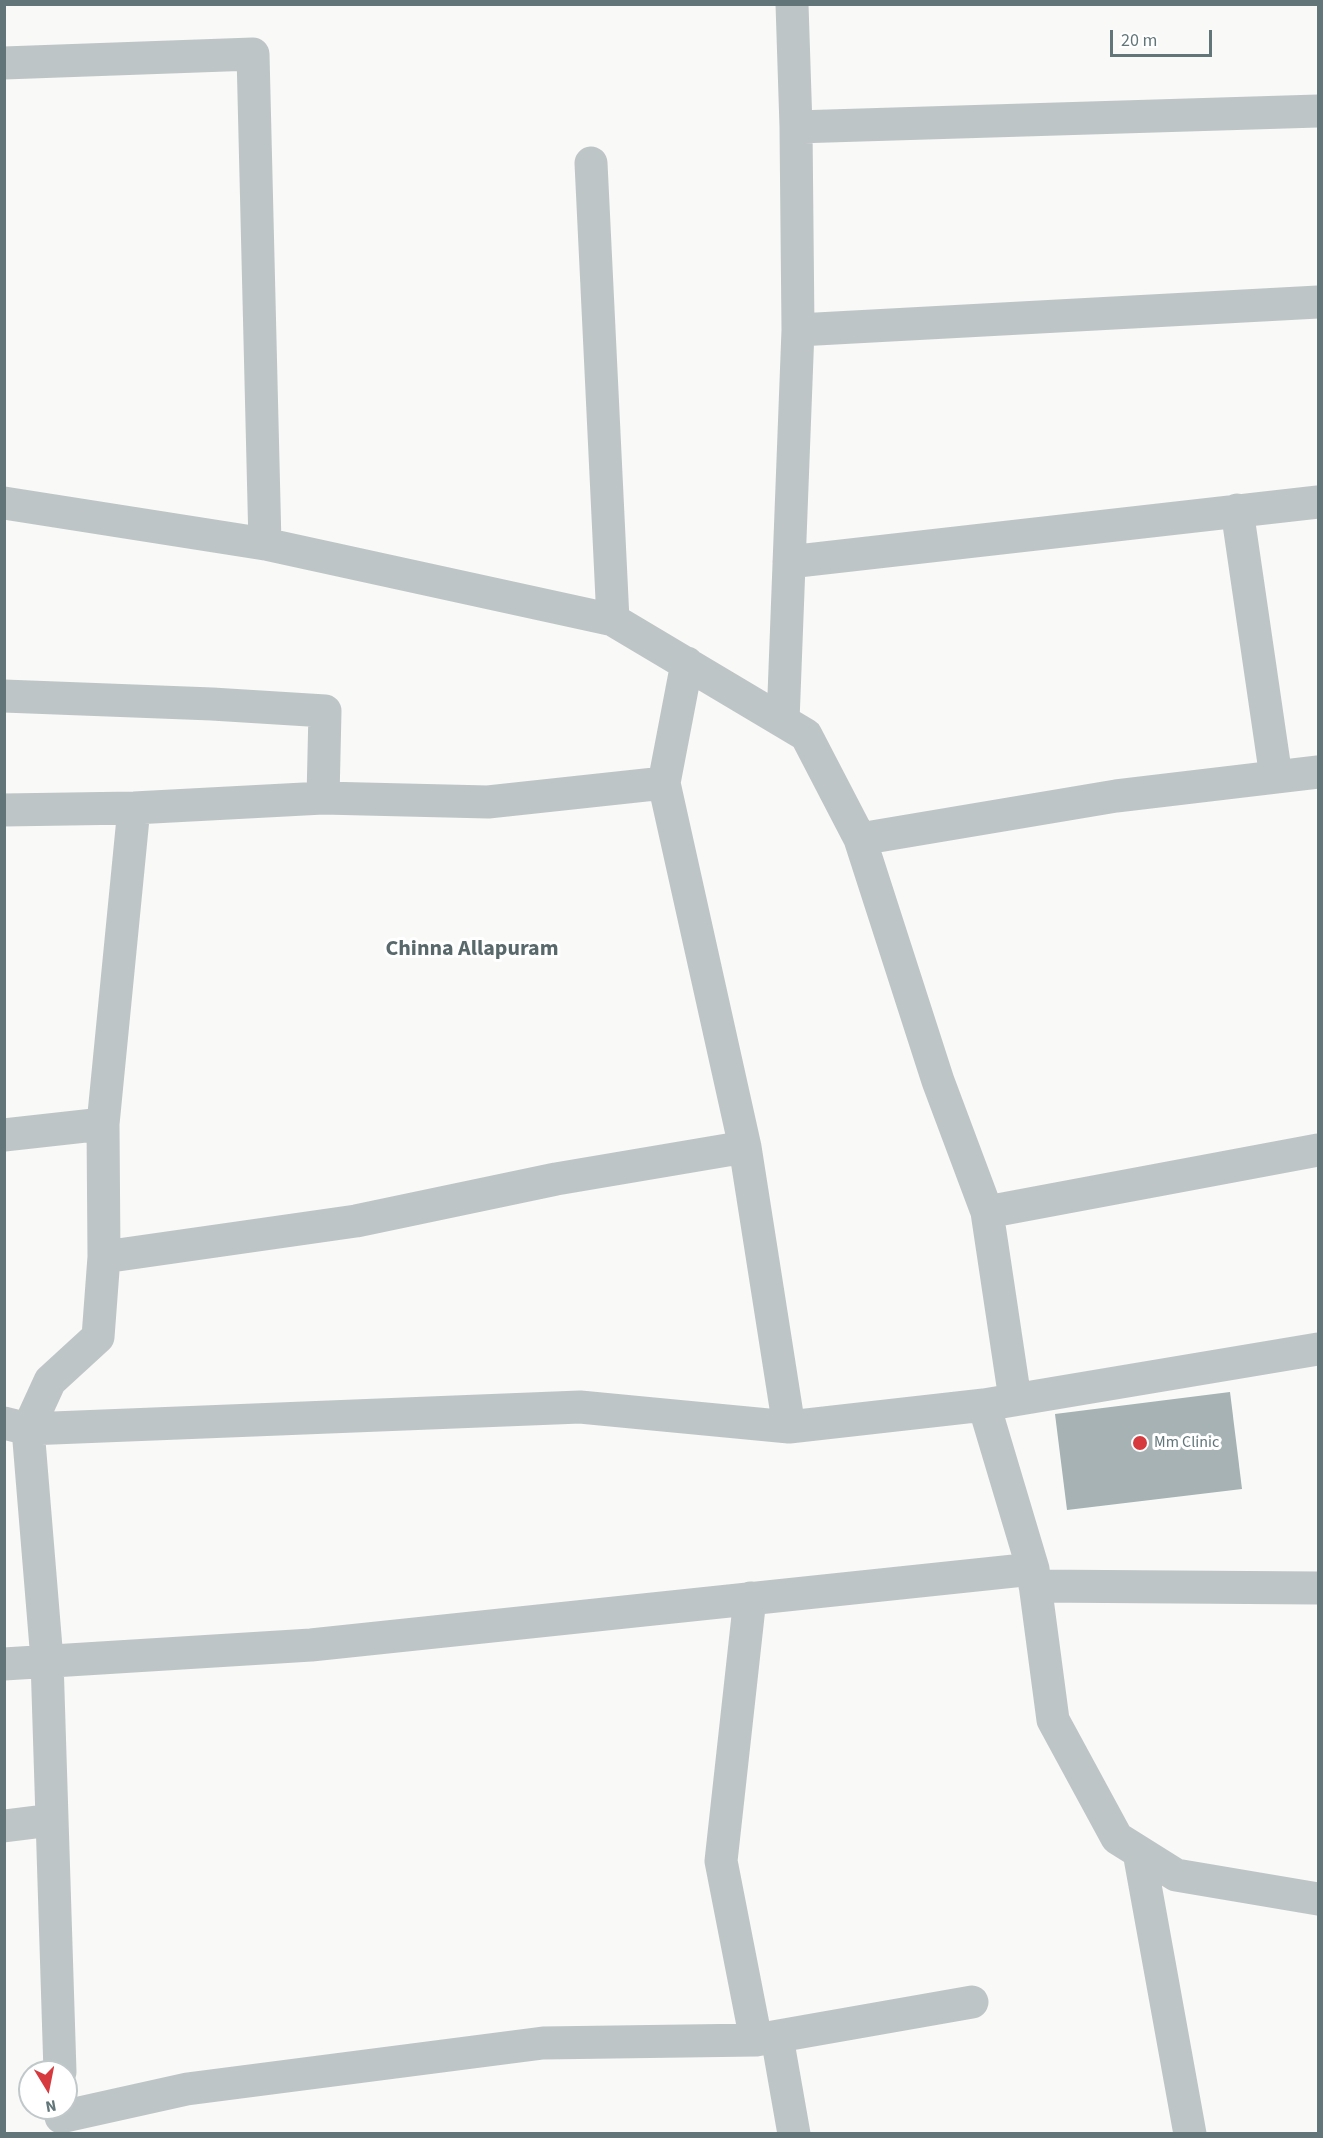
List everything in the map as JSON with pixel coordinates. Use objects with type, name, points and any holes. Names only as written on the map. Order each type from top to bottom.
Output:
[{"type":"street","points":[[783,721],[798,330],[792,4]]},
{"type":"street","points":[[4,63],[253,54],[265,544]]},
{"type":"street","points":[[796,128],[1318,111]]},
{"type":"street","points":[[591,163],[613,620]]},
{"type":"street","points":[[798,330],[1318,302]]},
{"type":"street","points":[[789,562],[1318,502]]},
{"type":"street","points":[[4,503],[265,544],[613,620],[806,735],[860,839],[938,1081],[987,1212],[1015,1399]]},
{"type":"street","points":[[1238,510],[1276,777]]},
{"type":"street","points":[[687,663],[663,783],[745,1147],[789,1427]]},
{"type":"street","points":[[4,696],[325,711],[323,798]]},
{"type":"street","points":[[860,839],[1116,796],[1318,772]]},
{"type":"street","points":[[4,810],[134,808],[323,798],[488,801],[663,783]]},
{"type":"street","points":[[60,2060],[47,1660],[16,1426],[50,1381],[98,1336],[104,1257],[103,1124],[134,808]]},
{"type":"street","points":[[4,1135],[103,1124]]},
{"type":"street","points":[[104,1257],[356,1221],[556,1179],[745,1147]]},
{"type":"street","points":[[987,1212],[1318,1150]]},
{"type":"street","points":[[16,1426],[580,1407],[789,1427],[984,1405],[1318,1349]]},
{"type":"street","points":[[984,1405],[1034,1578],[1053,1720],[1117,1838],[1176,1875],[1318,1899]]},
{"type":"street","points":[[4,1664],[311,1646],[750,1599],[1034,1578],[1318,1588]]},
{"type":"street","points":[[750,1599],[721,1861],[766,2038],[794,2133]]},
{"type":"street","points":[[4,1826],[52,1820]]},
{"type":"street","points":[[1139,1852],[1190,2133]]},
{"type":"street","points":[[78,2115],[187,2089],[543,2043],[766,2038],[972,2002]]},
{"type":"building","points":[[1230,1392],[1242,1489],[1067,1510],[1055,1414]]},
{"type":"place","name":"Mm Clinic","points":[[1140,1443]]},
{"type":"district","name":"Chinna Allapuram","points":[[472,950]]}]
